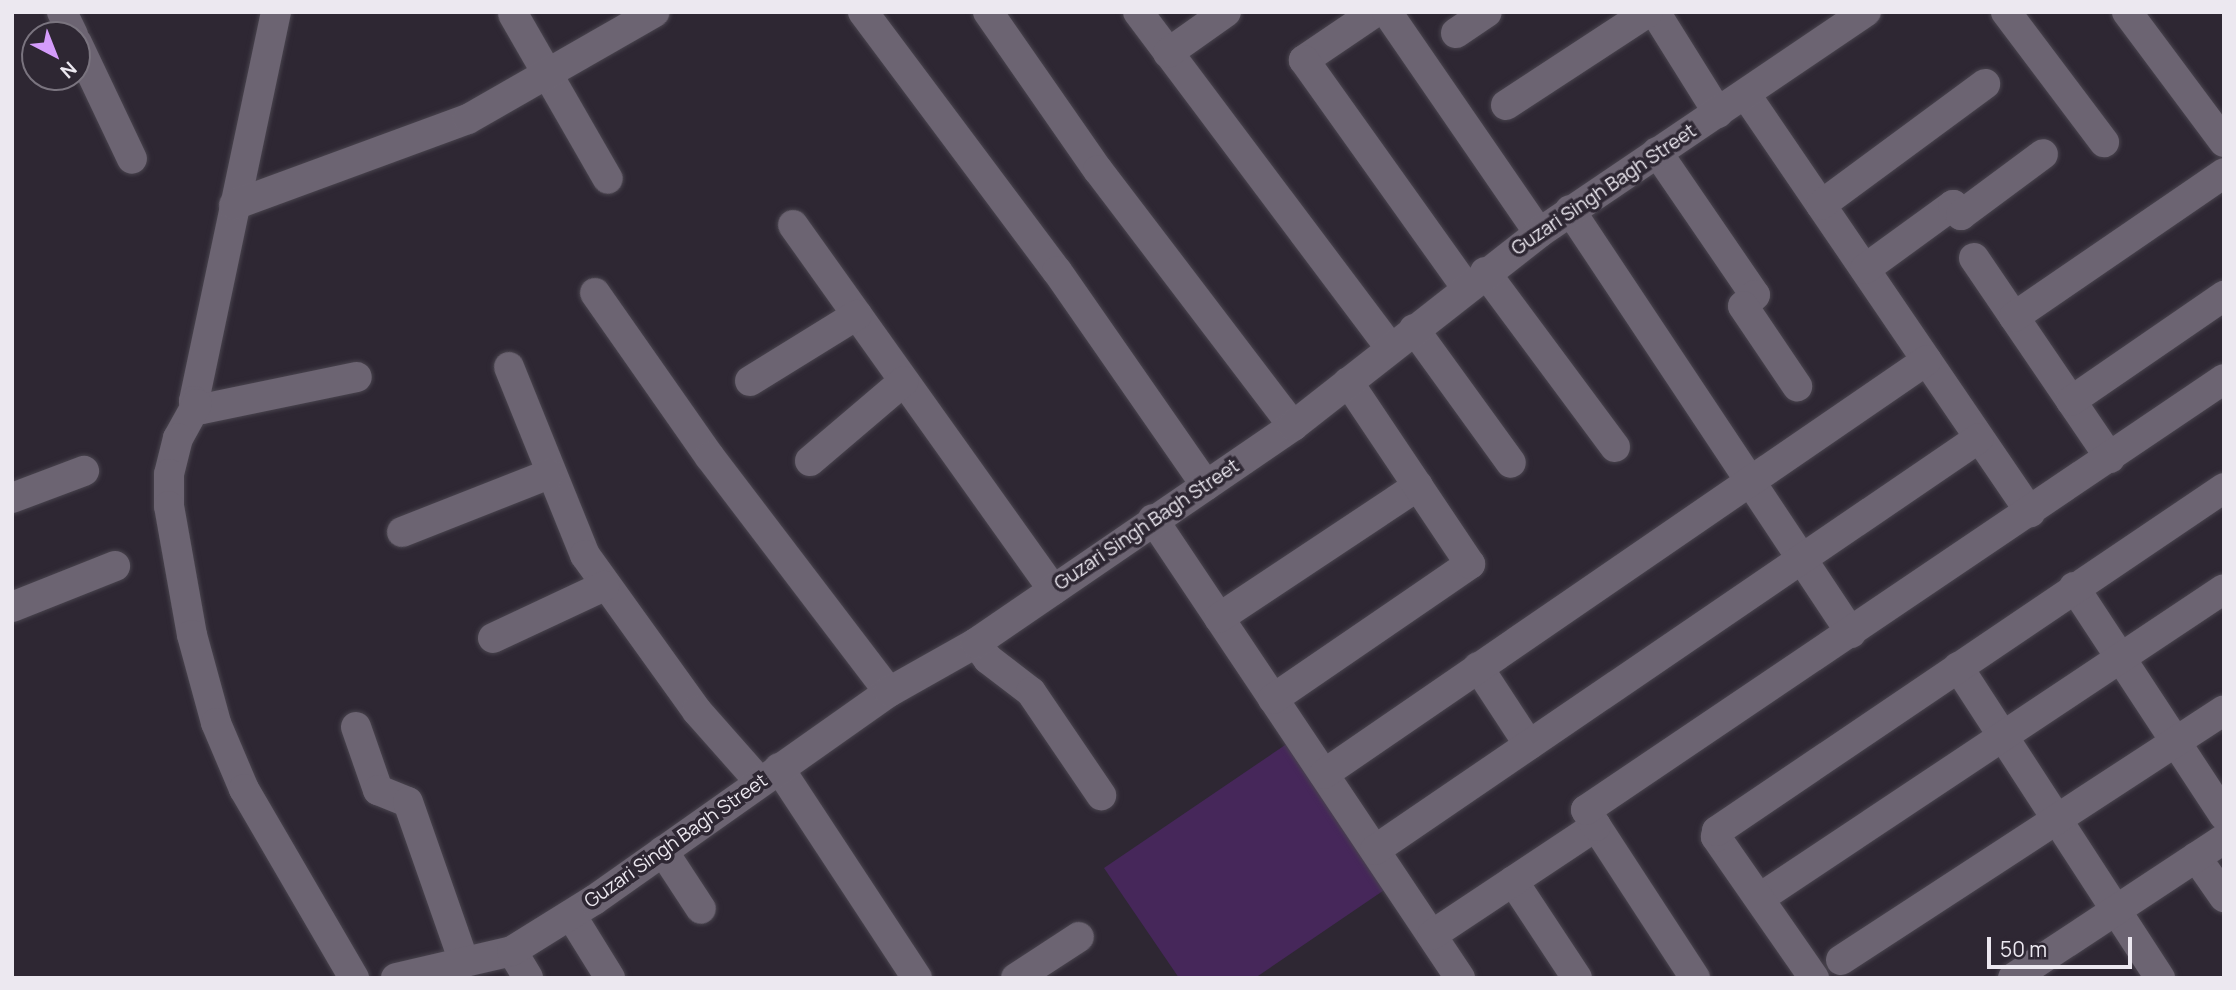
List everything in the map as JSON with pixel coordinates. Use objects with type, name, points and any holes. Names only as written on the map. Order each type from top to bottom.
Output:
[{"type":"street","points":[[276,12],[194,401],[202,409],[357,377]]},
{"type":"street","points":[[234,205],[468,119],[549,76],[655,12]]},
{"type":"street","points":[[863,12],[1057,271],[1206,485]]},
{"type":"street","points":[[988,12],[1098,170],[1293,426]]},
{"type":"street","points":[[1138,12],[1390,348]]},
{"type":"street","points":[[1168,53],[1226,12]]},
{"type":"street","points":[[1375,12],[1304,60],[1476,279],[1615,447]]},
{"type":"street","points":[[1387,12],[1539,233]]},
{"type":"street","points":[[1455,33],[1487,12]]},
{"type":"street","points":[[1506,105],[1648,12]]},
{"type":"street","points":[[1655,12],[1718,113]]},
{"type":"street","name":"Guzari Singh Bagh Street","points":[[396,978],[512,951],[571,915],[889,692],[976,643],[1153,519],[1293,426],[1476,279],[1570,210],[1746,95],[1866,12]]},
{"type":"street","points":[[2006,12],[2104,142]]},
{"type":"street","points":[[2127,12],[2224,142]]},
{"type":"street","points":[[513,14],[608,178]]},
{"type":"street","points":[[91,73],[132,159]]},
{"type":"street","points":[[1821,205],[1985,84]]},
{"type":"street","points":[[1746,95],[2030,512]]},
{"type":"street","points":[[1657,152],[1755,295],[1743,306],[1797,386]]},
{"type":"street","points":[[1865,270],[1953,205],[1961,215],[2043,153]]},
{"type":"street","points":[[2014,317],[2224,173]]},
{"type":"street","points":[[1570,210],[1750,477],[1851,633]]},
{"type":"street","points":[[793,225],[1053,590]]},
{"type":"street","points":[[1974,258],[2110,458]]},
{"type":"street","points":[[595,293],[710,457],[889,692]]},
{"type":"street","points":[[2071,401],[2224,296]]},
{"type":"street","points":[[750,380],[857,315]]},
{"type":"street","points":[[1414,329],[1511,463]]},
{"type":"street","points":[[1324,774],[1750,477],[1927,360]]},
{"type":"street","points":[[509,367],[565,515],[604,586],[697,711],[769,774],[917,978]]},
{"type":"street","points":[[1695,978],[1586,810],[2224,379]]},
{"type":"street","points":[[810,461],[904,381]]},
{"type":"street","points":[[1273,699],[1470,565],[1348,382]]},
{"type":"street","points":[[197,404],[178,438],[169,474],[169,506],[192,635],[216,723],[244,789],[354,978]]},
{"type":"street","points":[[1375,850],[1979,438]]},
{"type":"street","points":[[12,498],[84,471]]},
{"type":"street","points":[[402,532],[549,474]]},
{"type":"street","points":[[1219,618],[1418,486]]},
{"type":"street","points":[[1814,978],[1716,837],[1717,831],[2224,488]]},
{"type":"street","points":[[1153,519],[1460,978]]},
{"type":"street","points":[[12,607],[115,566]]},
{"type":"street","points":[[493,638],[604,586]]},
{"type":"street","points":[[2074,587],[2224,815]]},
{"type":"street","points":[[1760,898],[2002,734],[2224,589]]},
{"type":"street","points":[[976,643],[988,659],[1031,692],[1101,795]]},
{"type":"street","points":[[1478,667],[1529,745]]},
{"type":"street","points":[[1958,667],[2160,978]]},
{"type":"street","points":[[1841,960],[2224,710]]},
{"type":"street","points":[[356,727],[378,790],[408,802],[464,962]]},
{"type":"street","points":[[1432,935],[1596,826]]},
{"type":"street","points":[[2013,978],[2224,839]]},
{"type":"street","points":[[663,851],[701,909]]},
{"type":"street","points":[[2196,857],[2224,897]]},
{"type":"street","points":[[1513,881],[1577,978]]},
{"type":"street","points":[[571,915],[610,978]]},
{"type":"street","points":[[1016,978],[1079,937]]},
{"type":"street","points":[[512,951],[528,978]]},
{"type":"shaded area","points":[[1297,737],[1396,882],[1255,978],[1179,978],[1104,868]]}]
